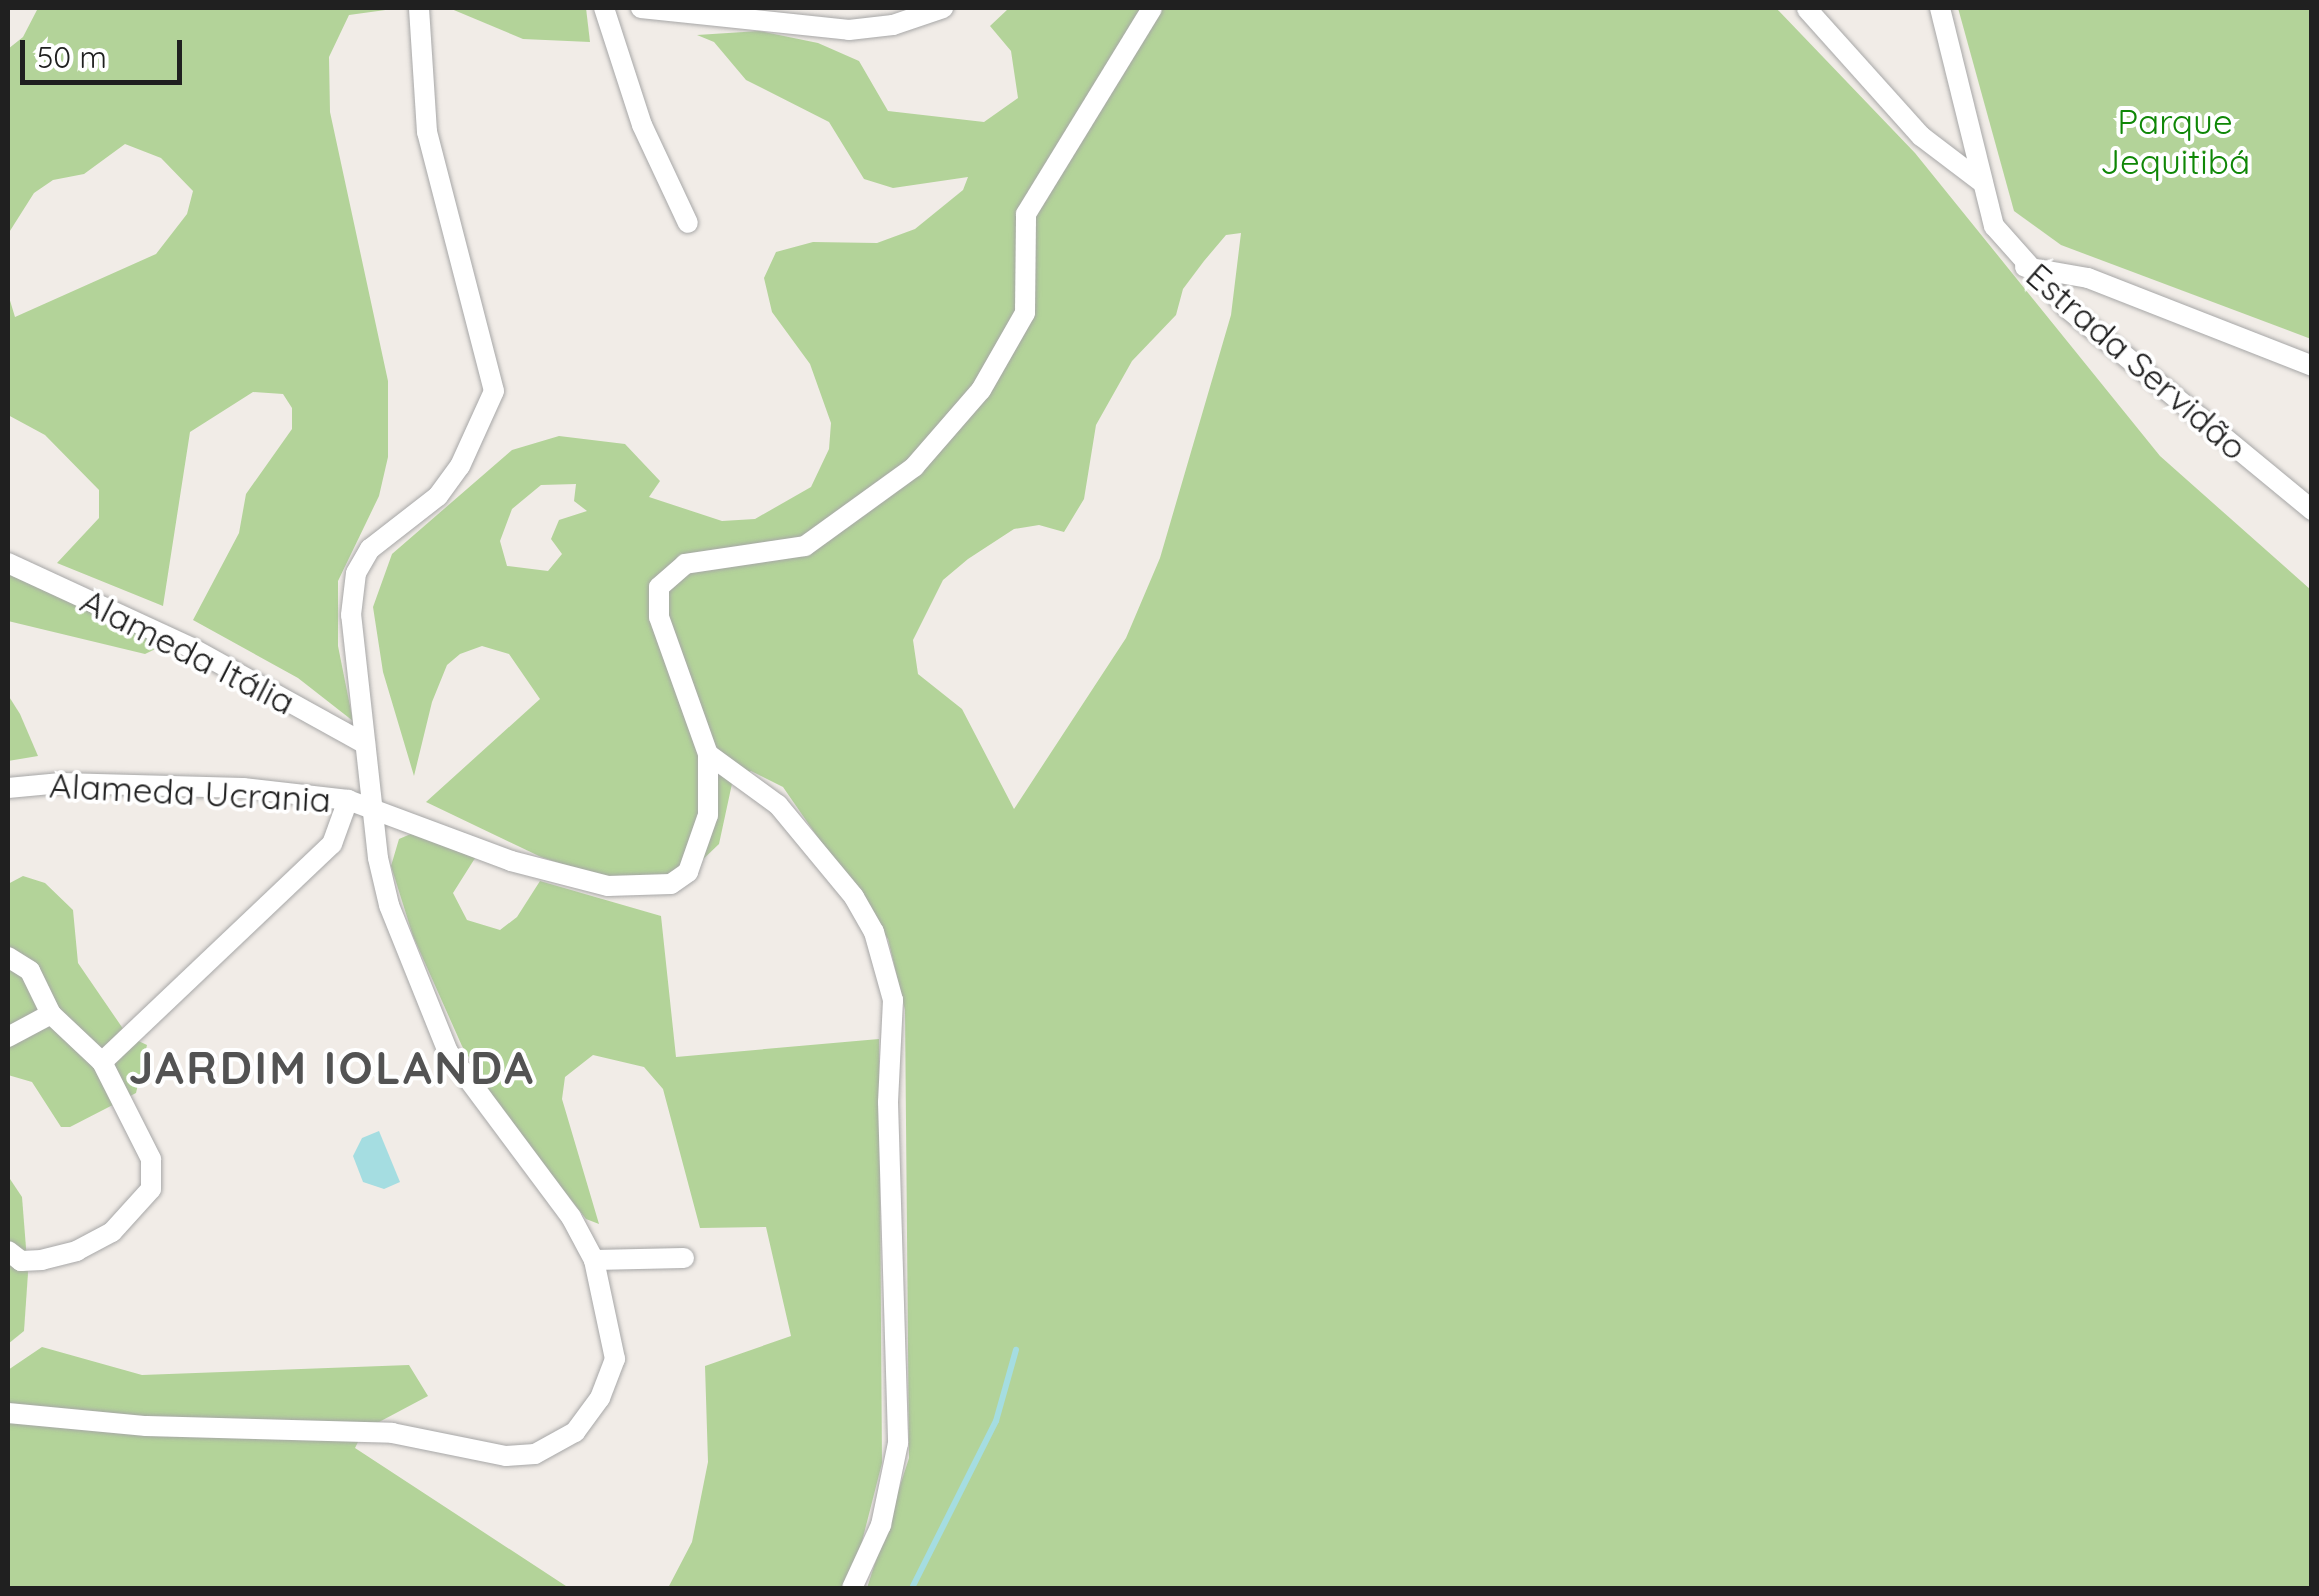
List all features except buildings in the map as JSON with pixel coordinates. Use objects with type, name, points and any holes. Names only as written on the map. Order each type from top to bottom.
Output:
[{"type":"street","points":[[8,1413],[146,1426],[392,1433],[506,1456],[535,1454],[576,1432],[600,1398],[615,1359],[594,1260],[570,1217],[448,1052],[389,905],[372,805],[351,615],[356,573],[370,549],[438,496],[494,391],[427,132],[419,8]]},
{"type":"street","points":[[604,8],[642,125],[688,223]]},
{"type":"street","points":[[641,8],[849,30],[893,25],[944,8]]},
{"type":"street","points":[[852,1588],[881,1525],[898,1443],[888,1102],[893,1000],[874,932],[854,897],[778,805],[708,754],[659,617],[659,588],[685,564],[805,546],[914,467],[982,390],[1025,314],[1026,214],[1152,8]]},
{"type":"street","name":"Estrada Servidão","points":[[1940,8],[1994,226],[2025,267],[2312,510]]},
{"type":"street","points":[[1806,9],[1921,136],[1982,188]]},
{"type":"street","points":[[2025,267],[2088,278],[2312,366]]},
{"type":"street","name":"Alameda Itália","points":[[8,563],[192,648],[365,744]]},
{"type":"street","name":"Alameda Ucrania","points":[[8,788],[61,782],[244,788],[348,800],[372,805],[511,861],[608,886],[646,888],[671,884],[688,872],[708,816],[708,754]]},
{"type":"street","points":[[102,1062],[332,844],[348,800]]},
{"type":"street","points":[[8,957],[30,970],[51,1014],[102,1062],[140,1128],[151,1160],[151,1188],[112,1232],[77,1251],[21,1261],[8,1251]]},
{"type":"street","points":[[8,1037],[51,1014]]},
{"type":"street","points":[[594,1260],[684,1258]]},
{"type":"green space","points":[[38,8],[400,8],[349,15],[329,57],[330,112],[388,381],[388,457],[379,496],[338,581],[338,646],[353,721],[298,678],[193,620],[239,533],[246,494],[292,429],[292,408],[283,394],[253,392],[190,432],[163,606],[57,563],[99,518],[99,490],[45,435],[8,415],[8,294],[15,317],[156,254],[187,214],[193,191],[161,158],[125,144],[84,174],[53,180],[34,193],[8,234],[8,49],[23,37]]},
{"type":"green space","points":[[449,8],[586,8],[590,42],[523,39]]},
{"type":"green space","points":[[1776,8],[1915,153],[2160,456],[2311,590],[2311,1588],[867,1588],[909,1458],[905,1010],[888,939],[783,787],[751,771],[733,779],[719,844],[696,866],[659,878],[604,878],[541,857],[426,802],[540,699],[509,654],[482,646],[460,654],[447,665],[432,702],[414,776],[383,672],[373,607],[392,554],[512,450],[559,436],[625,444],[660,481],[649,497],[722,521],[755,519],[811,487],[829,449],[831,423],[810,364],[772,312],[764,278],[776,252],[813,242],[877,243],[915,229],[963,190],[968,177],[893,188],[864,179],[829,122],[746,80],[714,42],[697,35],[759,31],[818,43],[859,61],[888,111],[984,122],[1018,98],[1011,51],[990,26],[1008,9]],"holes":[[[1241,233],[1231,315],[1160,558],[1126,638],[1014,809],[962,709],[918,674],[913,640],[943,580],[968,559],[1014,529],[1039,525],[1064,532],[1084,499],[1096,425],[1132,361],[1176,315],[1183,289],[1226,235]],[[576,484],[574,501],[587,511],[559,520],[551,539],[562,554],[548,571],[507,566],[500,541],[512,509],[541,485]]]},
{"type":"green space","name":"Parque Jequitibá","points":[[1958,8],[2311,8],[2311,339],[2061,245],[2014,211]]},
{"type":"green space","points":[[8,570],[170,642],[145,654],[8,621]]},
{"type":"green space","points":[[8,695],[20,714],[38,756],[8,761]]},
{"type":"green space","points":[[420,830],[477,855],[453,893],[467,920],[500,930],[517,917],[540,881],[661,916],[676,1057],[879,1039],[882,1463],[856,1565],[841,1588],[668,1588],[692,1542],[708,1462],[705,1366],[791,1336],[766,1227],[700,1228],[663,1089],[644,1067],[593,1055],[565,1077],[562,1099],[599,1224],[586,1219],[502,1111],[462,1046],[413,936],[391,866],[399,839]]},
{"type":"green space","points":[[23,876],[45,883],[73,910],[78,963],[128,1036],[147,1045],[136,1093],[70,1127],[61,1127],[32,1082],[8,1075],[8,884]]},
{"type":"green space","points":[[8,1176],[22,1197],[28,1273],[24,1331],[8,1344]]},
{"type":"green space","points":[[42,1347],[142,1375],[409,1365],[428,1396],[364,1430],[355,1448],[569,1588],[8,1588],[8,1370]]},
{"type":"water","points":[[379,1131],[400,1182],[384,1189],[363,1182],[353,1156],[362,1138]]},
{"type":"waterway","points":[[912,1588],[996,1421],[1016,1350]]},
{"type":"district","name":"JARDIM IOLANDA","points":[[332,1068]]}]
